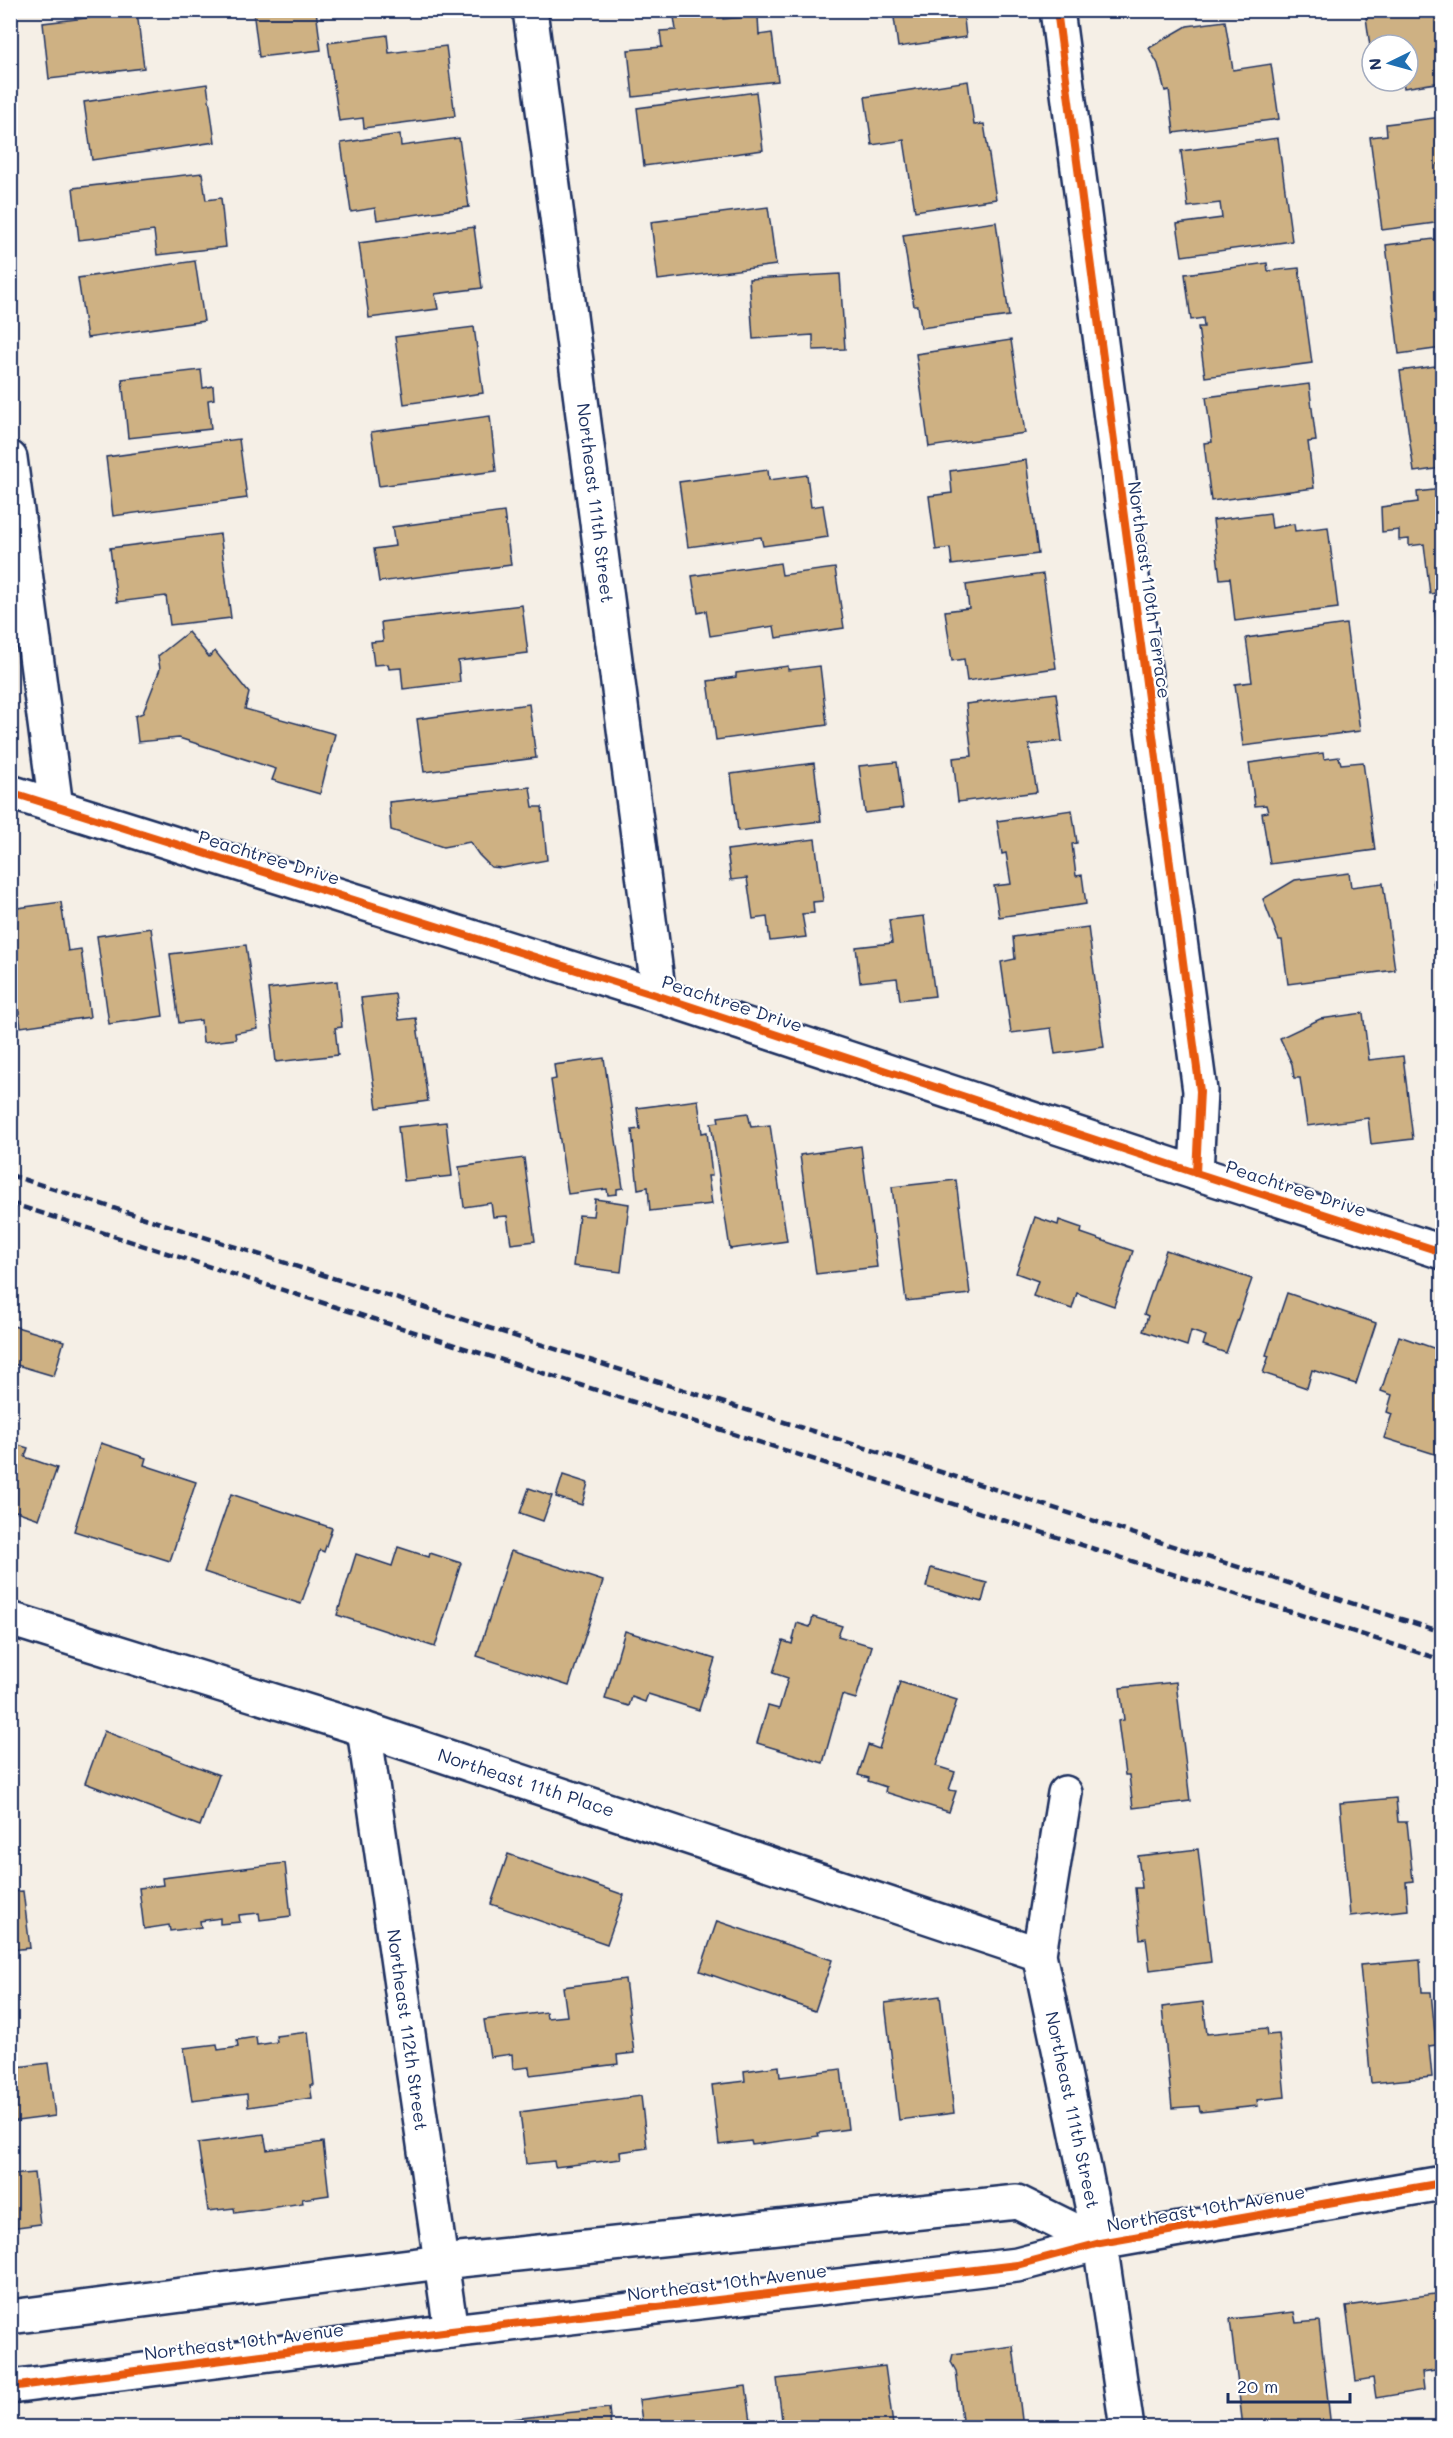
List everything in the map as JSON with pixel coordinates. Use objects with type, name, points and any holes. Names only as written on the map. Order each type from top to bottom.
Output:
[{"type":"street","name":"Northeast 111th Street","points":[[530,10],[659,996]]},
{"type":"street","name":"Northeast 110th Terrace","points":[[1057,10],[1200,1091],[1196,1173]]},
{"type":"street","points":[[10,458],[56,807]]},
{"type":"street","name":"Peachtree Drive","points":[[10,792],[659,996],[1443,1252]]},
{"type":"street","name":"Northeast 11th Place","points":[[10,1618],[364,1729],[1039,1954]]},
{"type":"street","name":"Northeast 112th Street","points":[[364,1729],[451,2331]]},
{"type":"street","name":"Northeast 111th Street","points":[[1065,1793],[1039,1954],[1100,2243],[1127,2427]]},
{"type":"street","name":"Northeast 10th Avenue","points":[[10,2387],[451,2331],[1017,2265],[1100,2243],[1443,2183]]},
{"type":"street","name":"Northeast 10th Avenue","points":[[10,2317],[441,2262],[1017,2202],[1100,2243]]},
{"type":"building","points":[[253,10],[316,10],[321,50],[259,57]]},
{"type":"building","points":[[673,10],[723,10],[723,19],[758,16],[759,35],[772,33],[778,81],[633,97],[628,50],[662,47],[660,31],[676,30]]},
{"type":"building","points":[[893,10],[963,10],[966,37],[898,47]]},
{"type":"building","points":[[1365,10],[1442,10],[1442,44],[1439,44],[1442,82],[1420,85],[1420,33],[1368,33]]},
{"type":"building","points":[[137,12],[144,68],[49,79],[43,23]]},
{"type":"building","points":[[1225,21],[1233,70],[1271,64],[1279,119],[1174,133],[1169,90],[1165,91],[1158,64],[1149,48],[1187,26]]},
{"type":"building","points":[[387,35],[389,53],[446,46],[455,116],[364,128],[363,118],[339,121],[328,43]]},
{"type":"building","points":[[968,81],[974,125],[984,124],[996,199],[915,211],[904,140],[872,145],[865,97]]},
{"type":"building","points":[[207,84],[215,142],[92,160],[84,102]]},
{"type":"building","points":[[756,92],[763,150],[644,166],[637,108]]},
{"type":"building","points":[[1442,117],[1442,164],[1438,164],[1442,188],[1442,222],[1382,230],[1370,137],[1387,135],[1386,124]]},
{"type":"building","points":[[400,134],[401,146],[459,138],[469,207],[377,220],[375,208],[351,212],[341,143]]},
{"type":"building","points":[[1278,138],[1292,241],[1182,256],[1177,224],[1222,218],[1220,203],[1188,207],[1181,151]]},
{"type":"building","points":[[202,173],[206,200],[221,198],[226,247],[157,255],[154,231],[79,240],[73,188]]},
{"type":"building","points":[[768,207],[776,265],[658,280],[651,222]]},
{"type":"building","points":[[996,222],[1009,316],[921,328],[918,306],[914,306],[903,235]]},
{"type":"building","points":[[474,227],[482,288],[435,294],[438,309],[369,318],[359,243]]},
{"type":"building","points":[[1442,238],[1442,348],[1399,354],[1386,245]]},
{"type":"building","points":[[195,261],[204,321],[87,338],[78,278]]},
{"type":"building","points":[[1267,263],[1268,271],[1299,268],[1312,363],[1205,377],[1198,327],[1204,327],[1203,318],[1191,320],[1185,274]]},
{"type":"building","points":[[840,274],[845,349],[813,350],[813,335],[753,339],[749,279]]},
{"type":"building","points":[[474,327],[483,393],[404,404],[395,337]]},
{"type":"building","points":[[1011,340],[1025,433],[929,447],[916,354]]},
{"type":"building","points":[[1442,365],[1442,468],[1414,472],[1400,371]]},
{"type":"building","points":[[201,370],[203,388],[213,386],[214,399],[208,400],[211,429],[128,438],[122,379]]},
{"type":"building","points":[[1309,384],[1316,441],[1308,442],[1314,488],[1211,501],[1204,443],[1212,442],[1206,397]]},
{"type":"building","points":[[490,416],[496,471],[379,486],[371,432]]},
{"type":"building","points":[[239,439],[247,498],[113,516],[106,457]]},
{"type":"building","points":[[1026,460],[1038,554],[952,565],[950,548],[936,550],[929,496],[952,493],[950,471]]},
{"type":"building","points":[[768,470],[769,480],[807,475],[811,507],[823,505],[828,537],[763,546],[761,537],[688,547],[679,482]]},
{"type":"building","points":[[1442,489],[1442,592],[1430,594],[1424,544],[1409,546],[1409,539],[1399,540],[1399,530],[1382,532],[1381,507],[1418,502],[1417,492]]},
{"type":"building","points":[[504,512],[511,565],[379,582],[374,549],[395,546],[392,527]]},
{"type":"building","points":[[1270,513],[1272,528],[1294,524],[1295,531],[1328,527],[1338,608],[1235,621],[1230,578],[1220,579],[1213,520]]},
{"type":"building","points":[[220,534],[231,618],[170,625],[166,596],[117,602],[110,548]]},
{"type":"building","points":[[780,563],[782,575],[835,568],[844,628],[776,638],[774,626],[710,636],[706,611],[698,613],[692,576]]},
{"type":"building","points":[[1043,574],[1056,668],[967,681],[964,659],[952,661],[945,611],[969,608],[966,585]]},
{"type":"building","points":[[522,605],[528,653],[458,661],[460,682],[403,689],[401,668],[389,669],[388,664],[374,665],[371,642],[383,641],[381,622]]},
{"type":"building","points":[[1435,612],[1442,612],[1442,668],[1441,668]]},
{"type":"building","points":[[1346,624],[1360,731],[1243,746],[1235,684],[1252,682],[1246,638]]},
{"type":"building","points":[[188,632],[209,657],[215,651],[249,693],[245,709],[335,734],[320,794],[272,780],[276,769],[179,738],[138,742],[135,716],[143,713],[160,669],[158,656]]},
{"type":"building","points":[[788,666],[788,670],[820,666],[827,725],[716,740],[708,681],[736,677],[736,673]]},
{"type":"building","points":[[1056,693],[1062,741],[1029,745],[1037,792],[958,802],[953,758],[972,756],[966,704]]},
{"type":"building","points":[[529,704],[536,758],[424,772],[417,719]]},
{"type":"building","points":[[1323,753],[1324,759],[1339,757],[1341,764],[1363,762],[1375,850],[1270,864],[1262,813],[1268,812],[1266,805],[1255,806],[1249,763]]},
{"type":"building","points":[[897,762],[903,808],[865,813],[859,766]]},
{"type":"building","points":[[814,763],[821,821],[738,831],[731,774]]},
{"type":"building","points":[[530,787],[533,807],[542,807],[547,860],[503,868],[491,867],[470,842],[443,847],[391,830],[389,802]]},
{"type":"building","points":[[1072,810],[1077,843],[1072,844],[1076,876],[1082,875],[1086,904],[999,917],[994,886],[1011,884],[1006,853],[1002,854],[997,821]]},
{"type":"building","points":[[815,839],[823,901],[813,902],[814,913],[802,914],[806,937],[770,941],[767,917],[753,919],[747,878],[731,880],[727,850]]},
{"type":"building","points":[[1349,873],[1351,887],[1383,883],[1395,970],[1288,984],[1282,940],[1279,940],[1263,899],[1295,880]]},
{"type":"building","points":[[1442,879],[1442,947],[1433,880]]},
{"type":"building","points":[[61,902],[68,951],[81,949],[90,1017],[21,1027],[10,948],[10,909]]},
{"type":"building","points":[[924,916],[935,996],[900,1000],[897,978],[860,982],[856,947],[892,943],[889,920]]},
{"type":"building","points":[[1088,927],[1104,1047],[1055,1054],[1051,1028],[1011,1033],[1001,962],[1015,959],[1013,937]]},
{"type":"building","points":[[151,928],[163,1016],[109,1024],[97,936]]},
{"type":"building","points":[[246,945],[258,1029],[235,1033],[236,1039],[203,1043],[201,1020],[179,1023],[170,954]]},
{"type":"building","points":[[337,981],[342,1027],[335,1028],[338,1055],[276,1062],[268,989]]},
{"type":"building","points":[[395,994],[399,1020],[416,1018],[428,1101],[377,1108],[361,998]]},
{"type":"building","points":[[1363,1013],[1369,1060],[1403,1056],[1413,1139],[1371,1144],[1368,1118],[1307,1126],[1300,1078],[1294,1078],[1292,1064],[1280,1038],[1320,1019]]},
{"type":"building","points":[[604,1058],[623,1188],[617,1189],[617,1194],[608,1195],[607,1189],[568,1194],[551,1080],[556,1079],[554,1065]]},
{"type":"building","points":[[698,1100],[702,1133],[707,1132],[712,1176],[708,1176],[712,1204],[650,1211],[648,1187],[638,1189],[632,1130],[640,1129],[637,1108]]},
{"type":"building","points":[[748,1113],[751,1127],[770,1125],[787,1241],[730,1249],[711,1123],[719,1122],[718,1117]]},
{"type":"building","points":[[446,1122],[452,1176],[404,1181],[398,1127]]},
{"type":"building","points":[[861,1146],[877,1267],[816,1274],[800,1155]]},
{"type":"building","points":[[524,1158],[535,1241],[511,1244],[507,1216],[493,1217],[491,1203],[464,1207],[459,1167]]},
{"type":"building","points":[[956,1180],[970,1294],[906,1301],[892,1187]]},
{"type":"building","points":[[595,1199],[629,1204],[621,1272],[573,1266],[579,1215],[593,1216]]},
{"type":"building","points":[[1035,1217],[1058,1225],[1059,1220],[1082,1228],[1081,1233],[1133,1251],[1114,1306],[1077,1293],[1072,1309],[1033,1296],[1038,1281],[1016,1273]]},
{"type":"building","points":[[1166,1250],[1252,1279],[1226,1353],[1203,1345],[1206,1336],[1191,1331],[1187,1346],[1143,1331],[1148,1316],[1144,1314]]},
{"type":"building","points":[[1287,1293],[1376,1323],[1356,1384],[1312,1370],[1307,1388],[1263,1373],[1269,1356],[1266,1355]]},
{"type":"building","points":[[10,1325],[64,1341],[54,1376],[10,1363]]},
{"type":"building","points":[[1399,1336],[1442,1351],[1442,1442],[1438,1455],[1384,1438],[1392,1414],[1387,1412],[1392,1395],[1381,1391]]},
{"type":"building","points":[[101,1443],[146,1458],[144,1465],[196,1482],[170,1561],[74,1531]]},
{"type":"building","points":[[15,1444],[28,1448],[25,1457],[57,1468],[39,1519],[16,1511],[10,1522],[10,1454]]},
{"type":"building","points":[[563,1475],[588,1483],[582,1505],[556,1497]]},
{"type":"building","points":[[529,1488],[552,1496],[543,1521],[520,1513]]},
{"type":"building","points":[[231,1494],[332,1528],[324,1552],[320,1550],[301,1604],[204,1572]]},
{"type":"building","points":[[398,1547],[429,1557],[430,1553],[461,1563],[435,1647],[337,1615],[356,1554],[392,1566]]},
{"type":"building","points":[[511,1551],[603,1581],[569,1686],[477,1656]]},
{"type":"building","points":[[931,1568],[987,1583],[982,1602],[926,1587]]},
{"type":"building","points":[[813,1617],[842,1626],[838,1636],[872,1646],[856,1699],[842,1695],[823,1763],[757,1743],[768,1706],[779,1709],[788,1678],[773,1673],[783,1641],[792,1644],[797,1623],[810,1627]]},
{"type":"building","points":[[625,1631],[715,1659],[699,1710],[648,1694],[645,1702],[632,1697],[629,1706],[605,1699]]},
{"type":"building","points":[[900,1682],[957,1700],[936,1766],[955,1772],[949,1790],[956,1791],[949,1812],[885,1792],[886,1787],[858,1775],[868,1745],[879,1749]]},
{"type":"building","points":[[1176,1682],[1190,1801],[1133,1808],[1129,1775],[1125,1775],[1118,1721],[1124,1720],[1120,1688]]},
{"type":"building","points":[[104,1731],[219,1775],[200,1826],[85,1783]]},
{"type":"building","points":[[1396,1798],[1398,1822],[1407,1822],[1413,1881],[1406,1882],[1408,1910],[1350,1916],[1340,1803]]},
{"type":"building","points":[[1198,1849],[1211,1962],[1150,1970],[1146,1938],[1140,1939],[1135,1888],[1142,1888],[1138,1856]]},
{"type":"building","points":[[508,1854],[624,1895],[607,1944],[491,1904]]},
{"type":"building","points":[[285,1863],[291,1916],[260,1920],[259,1913],[239,1915],[240,1922],[220,1924],[220,1918],[200,1921],[201,1927],[170,1931],[169,1925],[144,1929],[139,1888],[163,1885],[162,1878]]},
{"type":"building","points":[[23,1891],[30,1948],[10,1950],[10,1892]]},
{"type":"building","points":[[717,1921],[832,1960],[815,2011],[700,1971]]},
{"type":"building","points":[[1420,1960],[1422,1992],[1431,1992],[1436,2045],[1429,2046],[1432,2077],[1371,2083],[1360,1965]]},
{"type":"building","points":[[625,1979],[634,2053],[617,2055],[618,2064],[530,2075],[529,2067],[513,2069],[512,2054],[490,2057],[484,2020],[546,2012],[547,2018],[567,2016],[563,1987]]},
{"type":"building","points":[[940,1996],[954,2113],[899,2120],[885,2003]]},
{"type":"building","points":[[1203,2002],[1207,2034],[1267,2028],[1268,2035],[1279,2034],[1285,2097],[1257,2100],[1258,2106],[1200,2112],[1199,2106],[1172,2108],[1162,2007]]},
{"type":"building","points":[[308,2032],[314,2085],[310,2085],[312,2098],[248,2107],[247,2094],[192,2101],[184,2048],[217,2044],[218,2050],[238,2047],[237,2040],[256,2037],[257,2045],[277,2042],[276,2036]]},
{"type":"building","points":[[48,2063],[55,2116],[10,2122],[10,2068]]},
{"type":"building","points":[[779,2066],[780,2077],[841,2069],[848,2129],[818,2133],[819,2136],[752,2145],[751,2141],[719,2145],[712,2085],[745,2081],[744,2071]]},
{"type":"building","points":[[641,2096],[647,2148],[620,2152],[621,2159],[555,2167],[554,2161],[526,2164],[520,2112]]},
{"type":"building","points":[[264,2134],[267,2150],[323,2142],[329,2195],[302,2199],[303,2203],[235,2213],[234,2208],[208,2211],[198,2143]]},
{"type":"building","points":[[34,2173],[40,2224],[10,2228],[10,2175]]},
{"type":"building","points":[[1442,2293],[1442,2369],[1422,2372],[1424,2390],[1376,2398],[1373,2378],[1356,2381],[1346,2306]]},
{"type":"building","points":[[1294,2312],[1296,2323],[1319,2321],[1331,2428],[1271,2428],[1271,2424],[1243,2427],[1230,2319]]},
{"type":"building","points":[[1013,2346],[1023,2428],[963,2428],[956,2371],[951,2362],[953,2354]]},
{"type":"building","points":[[885,2366],[893,2425],[890,2428],[783,2428],[777,2379]]},
{"type":"building","points":[[746,2386],[752,2428],[643,2428],[639,2400]]},
{"type":"building","points":[[609,2408],[611,2428],[505,2428],[515,2426],[513,2419]]},
{"type":"building","points":[[470,2420],[471,2428],[413,2428]]},
{"type":"railway","points":[[10,1175],[1442,1632]]},
{"type":"railway","points":[[10,1203],[1442,1660]]},
{"type":"cycle path","points":[[1057,10],[1200,1091],[1196,1173]]},
{"type":"cycle path","points":[[10,792],[659,996],[1442,1252]]},
{"type":"cycle path","points":[[10,2387],[451,2331],[1017,2265],[1100,2243],[1442,2183]]}]
